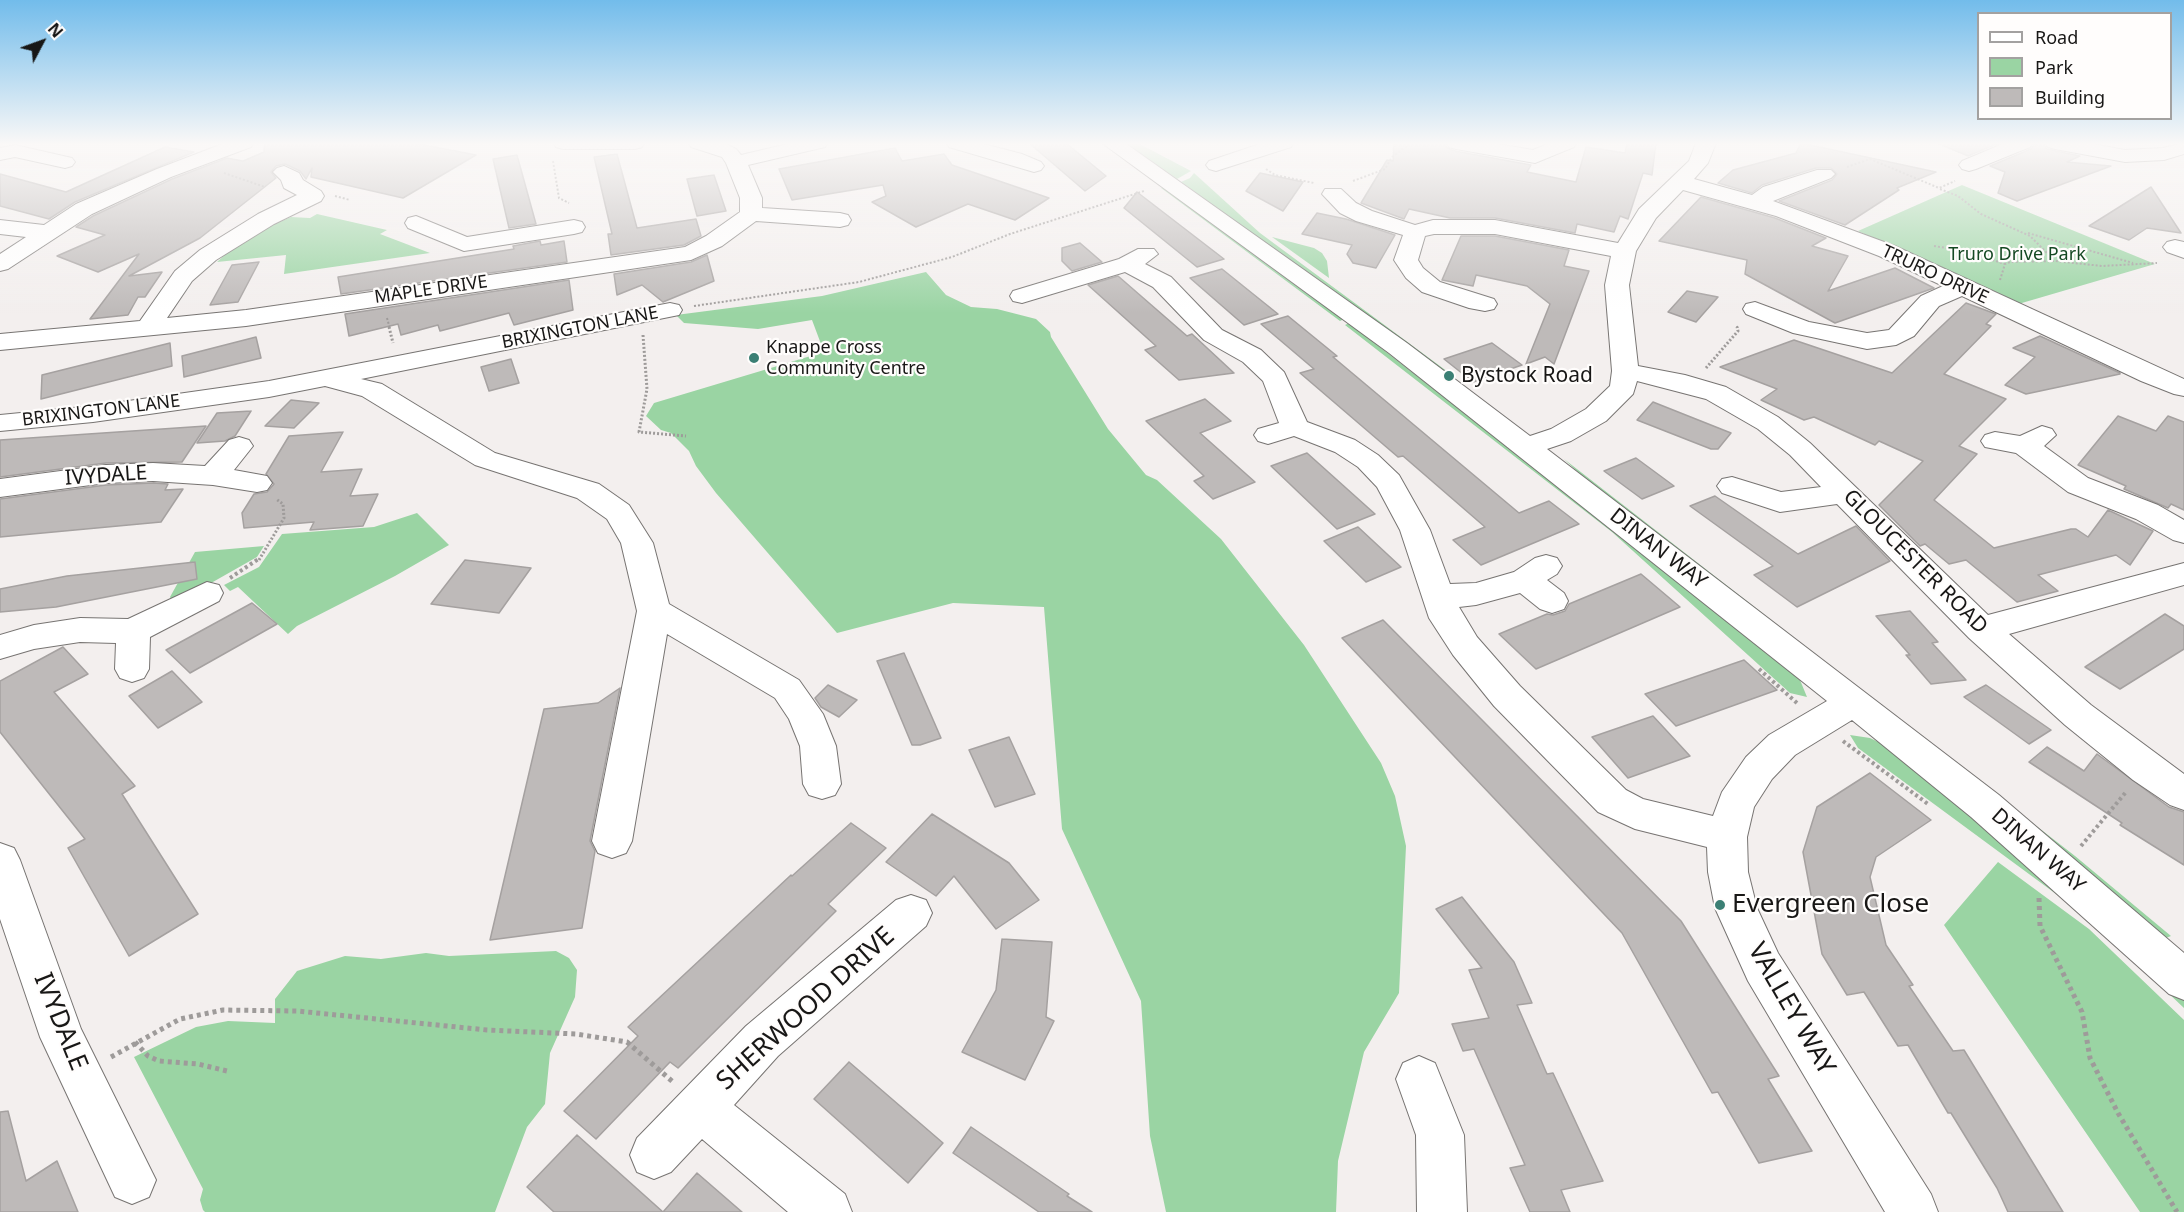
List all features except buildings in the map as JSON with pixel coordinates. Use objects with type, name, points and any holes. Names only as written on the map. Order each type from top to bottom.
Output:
[{"type":"street","points":[[0,264],[47,232],[105,200]]},
{"type":"street","points":[[148,328],[183,276],[208,255],[266,219],[307,203],[304,200]]},
{"type":"street","points":[[751,200],[751,214],[840,220]]},
{"type":"street","name":"DINAN WAY","points":[[1191,200],[1398,348],[1855,703],[1985,806],[2184,980]]},
{"type":"street","points":[[1341,200],[1348,208],[1364,216],[1415,232],[1433,227],[1495,227],[1624,251]]},
{"type":"street","points":[[1526,447],[1561,435],[1596,414],[1623,388],[1625,371],[1617,285],[1624,251],[1647,214],[1661,200]]},
{"type":"street","name":"TRURO DRIVE","points":[[1743,200],[1831,228],[2150,375],[2184,388]]},
{"type":"street","points":[[1756,203],[1761,200]]},
{"type":"street","points":[[569,202],[574,226],[588,267]]},
{"type":"street","name":"MAPLE DRIVE","points":[[0,342],[246,318],[691,253],[714,241],[751,214]]},
{"type":"street","points":[[416,223],[464,244],[574,226]]},
{"type":"street","points":[[0,227],[47,232]]},
{"type":"street","points":[[1415,232],[1406,260],[1414,273],[1439,290],[1492,305]]},
{"type":"street","points":[[1022,296],[1136,259],[1162,282],[1213,335],[1252,356],[1275,378],[1282,431],[1345,446],[1368,461],[1389,482],[1415,531],[1437,597],[1465,646],[1507,696],[1612,801],[1635,813],[1697,827],[1727,837]]},
{"type":"street","points":[[1745,309],[1802,328],[1867,341],[1896,337],[1905,331],[1930,302],[1972,292]]},
{"type":"street","name":"BRIXINGTON LANE","points":[[0,423],[93,414],[329,379],[670,310]]},
{"type":"street","name":"GLOUCESTER ROAD","points":[[1625,371],[1716,393],[1768,423],[1800,448],[1981,629],[2078,715],[2146,769],[2184,794]]},
{"type":"street","points":[[329,379],[372,390],[409,411],[442,435],[485,459],[588,491],[618,512],[637,543],[654,611],[640,699],[612,841]]},
{"type":"street","points":[[2020,440],[2078,485],[2147,512],[2184,533]]},
{"type":"street","points":[[213,476],[239,446]]},
{"type":"street","name":"IVYDALE","points":[[0,488],[106,474],[153,472],[213,476],[257,483]]},
{"type":"street","points":[[1732,486],[1778,512],[1845,492]]},
{"type":"street","points":[[1437,597],[1476,594],[1535,573],[1552,602]]},
{"type":"street","points":[[1981,629],[2096,600],[2184,574]]},
{"type":"street","points":[[0,647],[34,637],[80,630],[133,631],[207,593]]},
{"type":"street","points":[[654,611],[787,689],[805,714],[818,746],[822,784]]},
{"type":"street","points":[[132,669],[133,631]]},
{"type":"street","name":"VALLEY WAY","points":[[1855,703],[1818,721],[1782,745],[1759,768],[1736,803],[1727,837],[1728,872],[1736,908],[1763,966],[1913,1212]]},
{"type":"street","name":"IVYDALE","points":[[0,860],[62,1037],[132,1180]]},
{"type":"street","name":"SHERWOOD DRIVE","points":[[654,1155],[762,1041],[911,913]]},
{"type":"street","points":[[1419,1079],[1440,1135],[1442,1212]]},
{"type":"street","name":"SHERWOOD DRIVE","points":[[701,1106],[735,1138],[827,1212]]},
{"type":"path","points":[[297,200],[307,203]]},
{"type":"path","points":[[563,200],[569,202]]},
{"type":"path","name":"BRIXINGTON LANE","points":[[670,310],[859,282],[952,256],[1010,234],[1120,200]]},
{"type":"path","points":[[1963,200],[1981,214],[2021,231],[2135,263]]},
{"type":"path","points":[[2021,231],[2055,261]]},
{"type":"path","points":[[1972,292],[1996,286],[2005,264],[2055,261],[2102,266],[2135,263],[2159,264]]},
{"type":"path","points":[[379,298],[384,308],[399,364]]},
{"type":"path","points":[[1694,386],[1738,331],[1745,309]]},
{"type":"path","points":[[641,316],[647,389],[639,432],[686,436]]},
{"type":"path","points":[[207,593],[214,586],[258,561],[284,518],[283,504],[257,483]]},
{"type":"path","points":[[2076,853],[2146,769]]},
{"type":"path","points":[[2040,887],[2040,926],[2082,1012],[2090,1058],[2118,1113],[2177,1212]]},
{"type":"path","points":[[82,1077],[135,1042],[180,1019],[223,1010],[297,1011],[488,1030],[576,1034],[627,1042],[701,1106]]},
{"type":"path","points":[[135,1042],[148,1056],[159,1061],[198,1064],[227,1071]]},
{"type":"green space","points":[[1177,200],[1180,200],[1344,319],[1340,321]]},
{"type":"green space","points":[[1205,200],[1223,200],[1260,233],[1448,372],[1445,373]]},
{"type":"green space","name":"Truro Drive Park","points":[[1929,200],[1998,200],[2155,264],[2015,305],[1858,231]]},
{"type":"green space","points":[[317,214],[387,230],[380,234],[430,253],[284,274],[286,255],[217,262],[228,252],[272,225],[291,217],[310,218]]},
{"type":"green space","points":[[1272,237],[1314,248],[1322,253],[1327,261],[1329,278]]},
{"type":"green space","points":[[926,272],[946,295],[971,307],[997,309],[1036,319],[1050,332],[1108,429],[1146,475],[1157,480],[1221,539],[1304,645],[1381,763],[1395,796],[1406,846],[1399,993],[1364,1052],[1338,1161],[1336,1212],[1166,1212],[1150,1136],[1141,1001],[1062,829],[1044,607],[953,603],[837,633],[716,493],[696,466],[689,451],[671,433],[661,430],[646,416],[654,403],[824,352],[812,320],[758,329],[684,323],[676,315],[822,296]]},
{"type":"green space","points":[[1349,323],[1785,663],[1800,680],[1807,697],[1790,693],[1612,532],[1345,325]]},
{"type":"green space","points":[[1564,459],[2075,856],[2171,936],[2166,938],[1597,490]]},
{"type":"green space","points":[[417,513],[449,545],[395,576],[297,626],[288,634],[238,587],[230,591],[224,585],[259,567],[282,534],[374,527]]},
{"type":"green space","points":[[264,546],[257,557],[174,604],[170,597],[195,552]]},
{"type":"green space","points":[[1850,735],[1870,738],[1893,749],[2184,1000],[2184,1008],[2090,919],[1858,748]]},
{"type":"green space","points":[[1998,862],[2089,929],[2184,1020],[2184,1212],[2140,1212],[1944,925]]},
{"type":"green space","points":[[556,951],[569,958],[577,970],[575,997],[550,1053],[545,1104],[527,1127],[495,1212],[205,1212],[203,1210],[200,1200],[203,1189],[134,1057],[196,1027],[228,1021],[275,1023],[275,999],[297,971],[345,956],[381,959],[426,953],[449,956]]},
{"type":"place","name":"Knappe Cross Community Centre","points":[[754,358]]},
{"type":"place","name":"Bystock Road","points":[[1449,376]]},
{"type":"place","name":"Evergreen Close","points":[[1720,905]]}]
